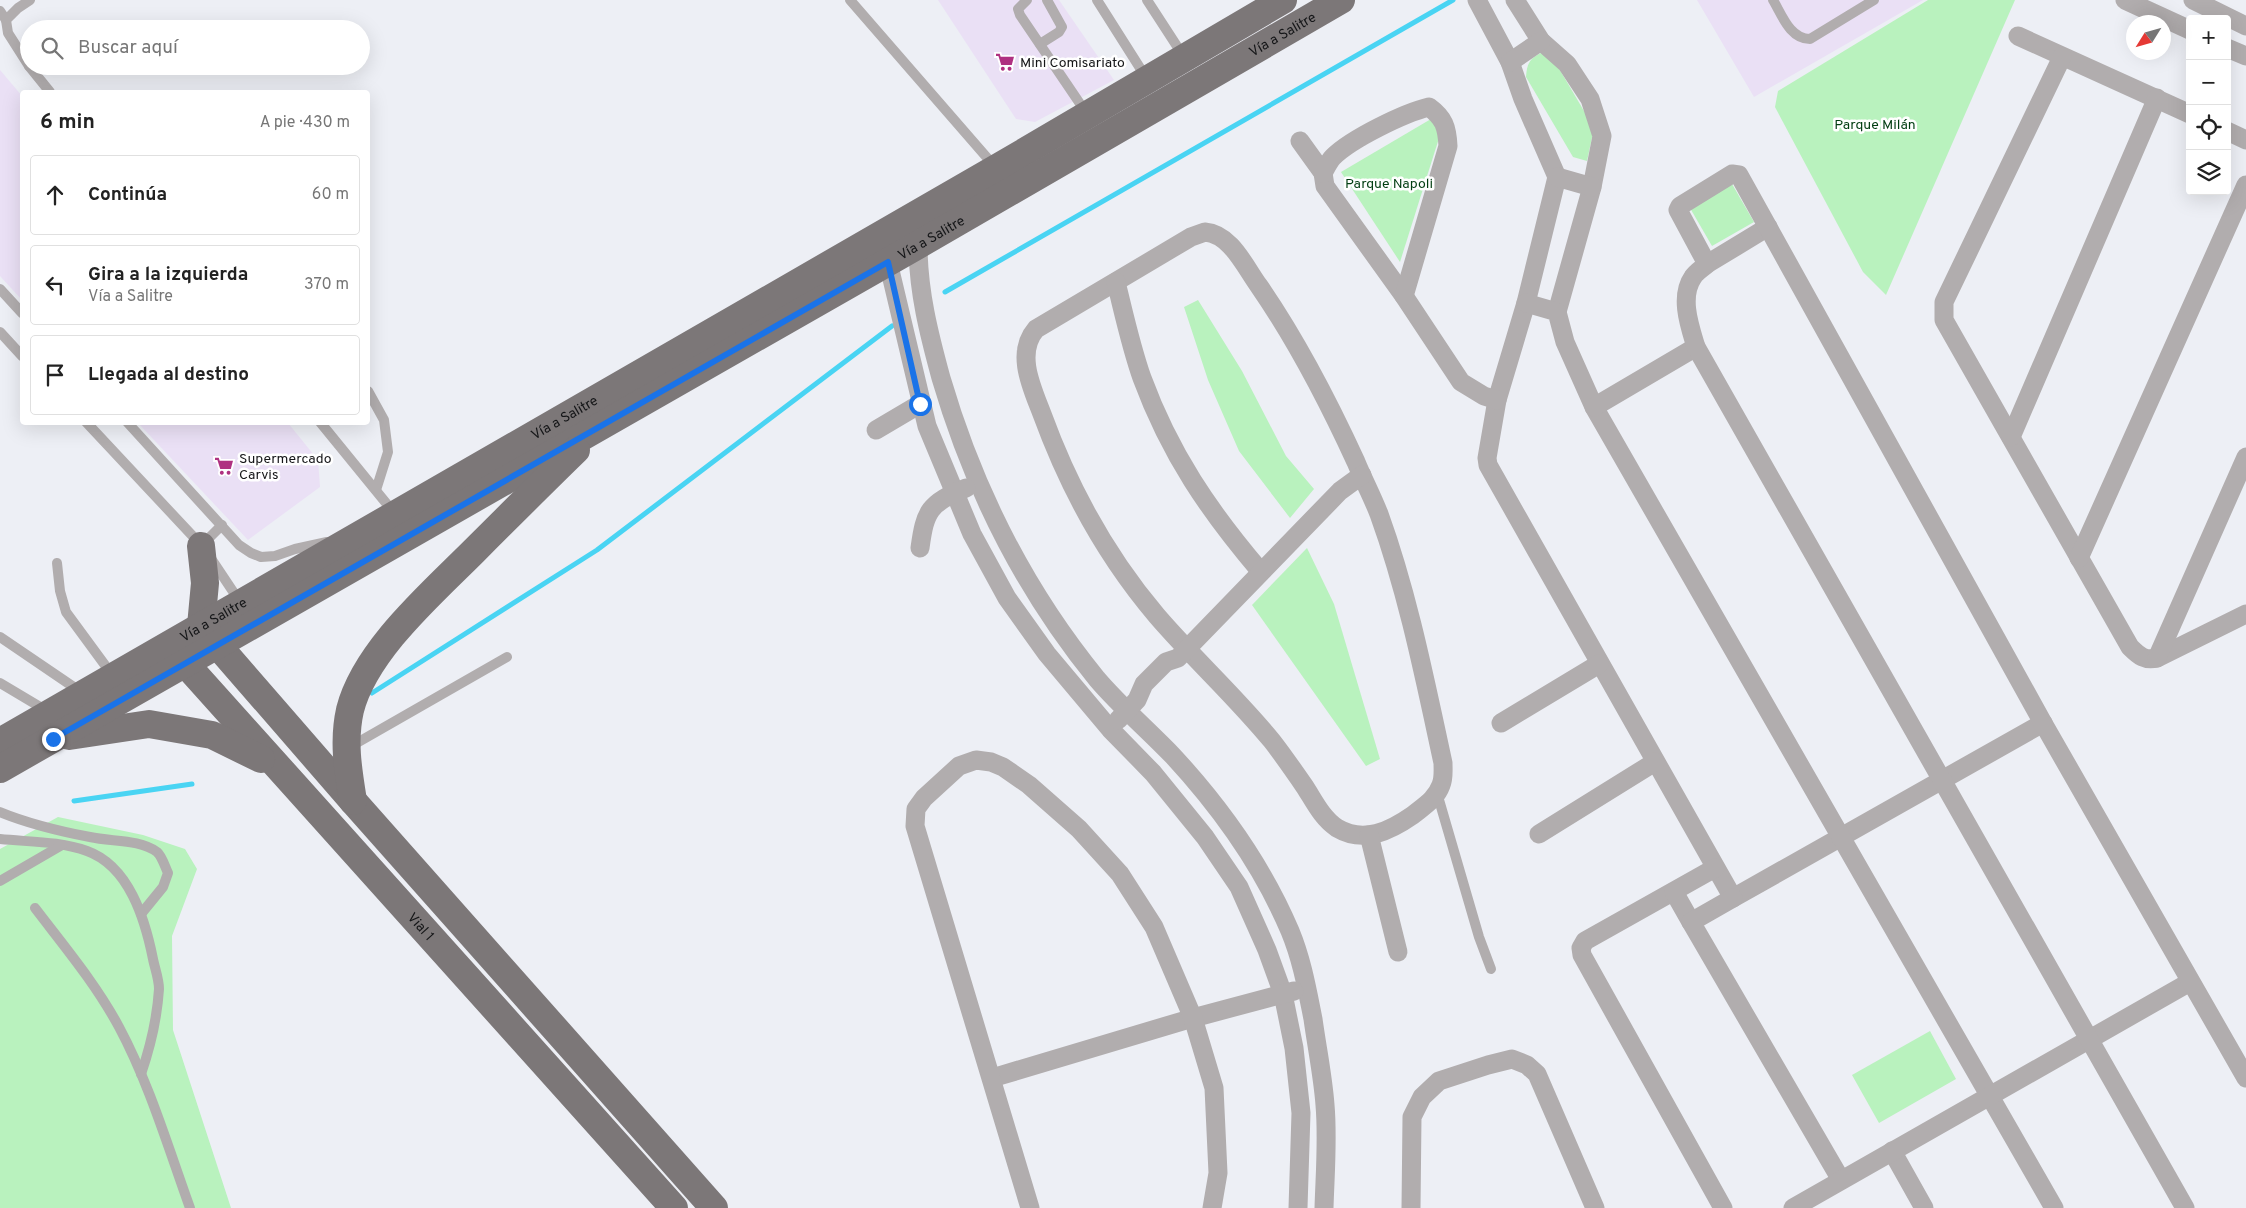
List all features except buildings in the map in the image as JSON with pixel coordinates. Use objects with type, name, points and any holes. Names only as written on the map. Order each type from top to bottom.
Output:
[{"type":"main road","name":"Vía a Salitre","points":[[247,614],[358,536],[997,168],[1283,0]]},
{"type":"main road","name":"Vía a Salitre","points":[[5,734],[52,726],[247,614],[603,423],[918,245],[1341,0]]},
{"type":"main road","points":[[353,801],[345,750],[350,709],[362,679],[385,646],[415,609],[603,423]]},
{"type":"main road","points":[[202,546],[209,635],[353,801],[714,1208]]},
{"type":"main road","name":"Vía a Salitre","points":[[0,769],[52,726],[84,694],[114,677],[177,654]]},
{"type":"main road","name":"Vial 1","points":[[177,654],[674,1208]]},
{"type":"main road","points":[[52,726],[149,724],[212,735],[233,743],[278,768]]},
{"type":"street","points":[[1511,0],[1482,7],[1510,62],[1523,99],[1557,177],[1526,303],[1498,400],[1487,458],[1488,465],[1732,898]]},
{"type":"street","points":[[1515,0],[1541,41],[1567,64],[1590,99],[1602,136],[1592,187],[1557,312],[1565,342],[1594,407],[2054,1208]]},
{"type":"street","points":[[2124,0],[2186,28]]},
{"type":"street","points":[[2193,0],[2246,26]]},
{"type":"street","points":[[2018,36],[2186,112]]},
{"type":"street","points":[[1510,62],[1541,41]]},
{"type":"street","points":[[2231,50],[2246,56]]},
{"type":"street","points":[[2062,57],[1944,302],[1944,320],[2130,647],[2143,658],[2157,658],[2246,614]]},
{"type":"street","points":[[2011,437],[2157,98]]},
{"type":"street","points":[[1323,173],[1332,158],[1354,141],[1414,110],[1429,107],[1439,115],[1447,127],[1448,146],[1404,296]]},
{"type":"street","points":[[2231,133],[2246,140]]},
{"type":"street","points":[[1300,141],[1323,173],[1325,186],[1404,296],[1461,382],[1484,396],[1498,400]]},
{"type":"street","points":[[1707,264],[1678,210],[1680,206],[1732,174],[1739,175],[2042,723],[2246,1078]]},
{"type":"street","points":[[1557,177],[1592,187]]},
{"type":"street","points":[[2079,558],[2246,185]]},
{"type":"street","points":[[1768,228],[1707,264],[1692,278],[1686,301],[1686,314],[1696,347],[2185,1208]]},
{"type":"street","points":[[1213,233],[1225,239],[1288,332],[1330,407],[1362,475],[1378,513],[1408,610],[1444,763],[1441,784],[1437,793],[1424,806],[1394,828],[1369,836],[1350,834],[1327,820],[1272,742],[1230,693],[1182,654],[1124,574],[1090,522],[1052,443],[1038,406],[1025,356],[1027,341],[1036,329],[1198,234],[1213,233]]},
{"type":"street","points":[[918,245],[918,271],[924,311],[953,419],[978,483],[1012,550],[1050,613],[1097,678],[1132,706],[1240,838],[1276,900],[1290,931],[1303,966],[1325,1106],[1324,1208]]},
{"type":"street","points":[[888,262],[920,404],[927,426],[972,534],[1006,598],[1047,654],[1110,729],[1153,773],[1205,836],[1239,887],[1267,950],[1283,994],[1294,1048],[1301,1113],[1298,1208]]},
{"type":"street","points":[[1116,282],[1142,376],[1172,445],[1210,510],[1261,572]]},
{"type":"street","points":[[1526,303],[1557,312]]},
{"type":"street","points":[[1594,407],[1696,347]]},
{"type":"street","points":[[876,430],[920,404]]},
{"type":"street","points":[[927,426],[953,419]]},
{"type":"street","points":[[2157,658],[2246,457]]},
{"type":"street","points":[[1110,729],[1132,706],[1152,695],[1175,671],[1182,654],[1340,491],[1362,475]]},
{"type":"street","points":[[920,548],[924,520],[939,502],[954,493],[978,483]]},
{"type":"street","points":[[1500,723],[1599,664]]},
{"type":"street","points":[[1690,922],[2042,723]]},
{"type":"street","points":[[1030,1208],[915,826],[916,809],[924,798],[960,766],[976,760],[991,762],[1003,767],[1029,785],[1079,829],[1120,874],[1154,928],[1193,1018],[1214,1088],[1218,1173],[1212,1208]]},
{"type":"street","points":[[1539,834],[1655,762]]},
{"type":"street","points":[[1369,836],[1398,952]]},
{"type":"street","points":[[1715,868],[1586,941],[1581,948],[1582,955],[1723,1208]]},
{"type":"street","points":[[1674,892],[1841,1180]]},
{"type":"street","points":[[1793,1208],[2190,982]]},
{"type":"street","points":[[992,1078],[1193,1018],[1307,987]]},
{"type":"street","points":[[1411,1208],[1412,1117],[1422,1097],[1439,1082],[1512,1059],[1527,1065],[1537,1074],[1595,1208]]},
{"type":"street","points":[[1892,1151],[1924,1208]]},
{"type":"lane","points":[[6,20],[18,8],[30,0]]},
{"type":"lane","points":[[850,0],[997,168]]},
{"type":"lane","points":[[1027,0],[1018,9],[1087,115]]},
{"type":"lane","points":[[1040,44],[1059,32],[1062,27],[1047,0]]},
{"type":"lane","points":[[1097,0],[1147,79]]},
{"type":"lane","points":[[1146,0],[1184,58]]},
{"type":"lane","points":[[1773,0],[1792,32],[1801,39],[1810,40],[1874,0]]},
{"type":"lane","points":[[0,11],[6,20],[8,33],[20,52]]},
{"type":"lane","points":[[36,75],[48,90]]},
{"type":"lane","points":[[0,289],[20,310]]},
{"type":"lane","points":[[0,332],[20,354]]},
{"type":"lane","points":[[370,395],[384,420],[388,452],[376,490]]},
{"type":"lane","points":[[89,425],[202,546],[247,614]]},
{"type":"lane","points":[[130,425],[239,545],[251,553],[261,557],[275,556],[294,549],[358,536]]},
{"type":"lane","points":[[322,425],[396,514]]},
{"type":"lane","points":[[202,546],[222,525]]},
{"type":"lane","points":[[57,563],[60,591],[66,612],[114,677]]},
{"type":"lane","points":[[0,637],[84,694]]},
{"type":"lane","points":[[345,750],[507,657]]},
{"type":"lane","points":[[0,683],[52,726]]},
{"type":"lane","points":[[1437,793],[1478,937],[1491,969]]},
{"type":"lane","points":[[0,812],[21,821],[88,837],[117,842],[139,843],[159,854],[168,873],[163,887],[141,914]]},
{"type":"lane","points":[[0,839],[62,846],[87,851],[110,864],[129,889],[149,937],[159,986],[156,1029],[142,1074]]},
{"type":"lane","points":[[0,881],[62,846]]},
{"type":"lane","points":[[35,908],[96,988],[119,1027],[142,1074],[190,1208]]},
{"type":"shaded area","points":[[938,0],[1059,0],[1114,80],[1035,122],[1016,119]]},
{"type":"shaded area","points":[[1697,0],[1923,0],[1754,97]]},
{"type":"shaded area","points":[[0,70],[20,94],[20,298],[0,276]]},
{"type":"shaded area","points":[[140,425],[290,425],[318,460],[320,487],[248,540]]},
{"type":"green space","name":"Parque Milán","points":[[1928,0],[2015,0],[1886,295],[1863,272],[1775,107],[1778,91]]},
{"type":"green space","points":[[1541,53],[1554,60],[1594,128],[1587,161],[1573,157],[1526,77],[1529,62]]},
{"type":"green space","name":"Parque Napoli","points":[[1431,119],[1440,135],[1400,262],[1341,172]]},
{"type":"green space","points":[[1732,184],[1754,222],[1712,246],[1690,208]]},
{"type":"green space","points":[[1198,300],[1242,371],[1286,456],[1314,489],[1290,518],[1239,451],[1208,380],[1184,307]]},
{"type":"green space","points":[[1307,548],[1334,604],[1380,759],[1366,766],[1252,605]]},
{"type":"green space","points":[[58,817],[143,835],[185,849],[197,869],[172,936],[173,1030],[231,1208],[0,1208],[0,849]]},
{"type":"green space","points":[[1930,1031],[1956,1079],[1879,1123],[1852,1075]]},
{"type":"waterway","points":[[945,292],[1453,0]]},
{"type":"waterway","points":[[372,693],[597,550],[892,326]]},
{"type":"waterway","points":[[74,801],[192,784]]},
{"type":"place","name":"Mini Comisariato","points":[[1005,62]]},
{"type":"place","name":"Supermercado Carvis","points":[[224,466]]},
{"type":"route","points":[[53,739],[603,423],[888,262],[920,404]]}]
